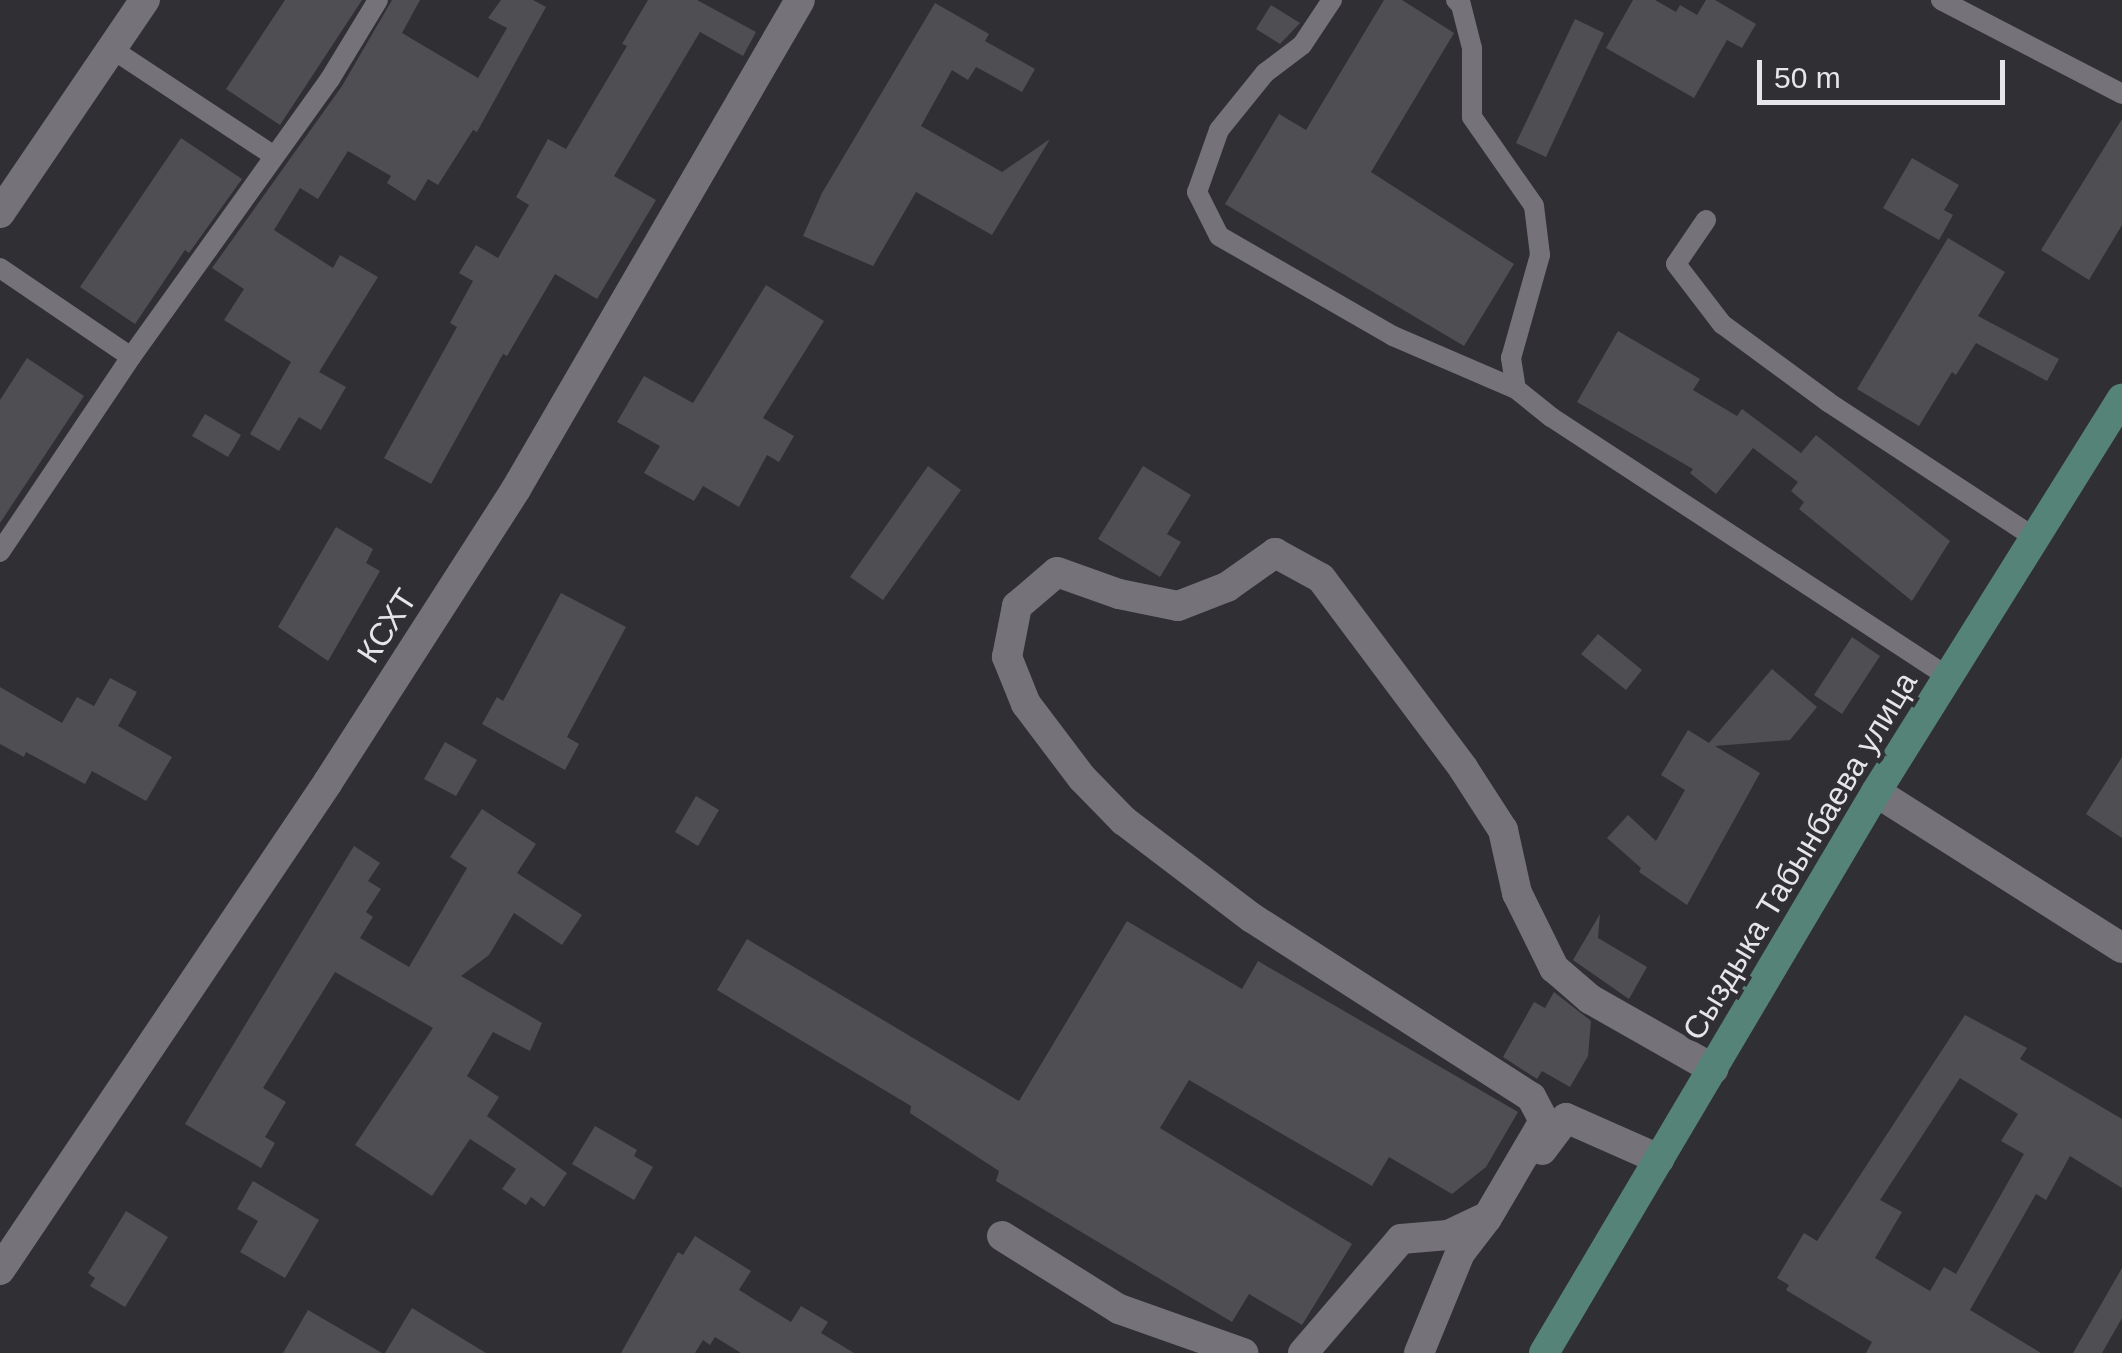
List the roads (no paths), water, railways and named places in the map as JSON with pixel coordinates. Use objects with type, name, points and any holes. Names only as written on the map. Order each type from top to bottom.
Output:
[{"type":"street","points":[[0,213],[145,0]]},
{"type":"street","name":"КСХТ","points":[[0,1270],[328,782],[516,489],[800,0]]},
{"type":"street","name":"Сыздыка Табынбаева улица","points":[[1544,1353],[1876,792],[2122,399]]},
{"type":"street","points":[[1314,1347],[1364,1276],[1400,1240],[1448,1235],[1486,1218],[1544,1121],[1531,1097],[1252,918],[1124,821],[1082,778],[1026,704],[1007,657],[1016,606],[1058,572],[1119,594],[1178,606],[1227,587],[1275,552],[1322,578],[1463,768],[1502,830],[1517,892],[1554,968],[1590,999],[1712,1068]]},
{"type":"street","points":[[1876,792],[2122,948]]},
{"type":"street","points":[[1419,1353],[1460,1253],[1566,1118],[1660,1158]]},
{"type":"street","points":[[1002,1236],[1119,1309],[1243,1353]]},
{"type":"lane","points":[[0,552],[131,356],[330,79],[378,0]]},
{"type":"lane","points":[[1332,0],[1302,45],[1266,74],[1219,130],[1197,192],[1219,236],[1393,336],[1516,389],[1551,417],[1948,677]]},
{"type":"lane","points":[[1456,0],[1462,4],[1472,48],[1472,116],[1534,206],[1540,255],[1511,358],[1516,389]]},
{"type":"lane","points":[[1941,0],[2122,94]]},
{"type":"lane","points":[[112,49],[274,156]]},
{"type":"lane","points":[[1706,220],[1676,264],[1722,324],[1828,402],[2035,538]]},
{"type":"lane","points":[[0,268],[131,356]]}]
